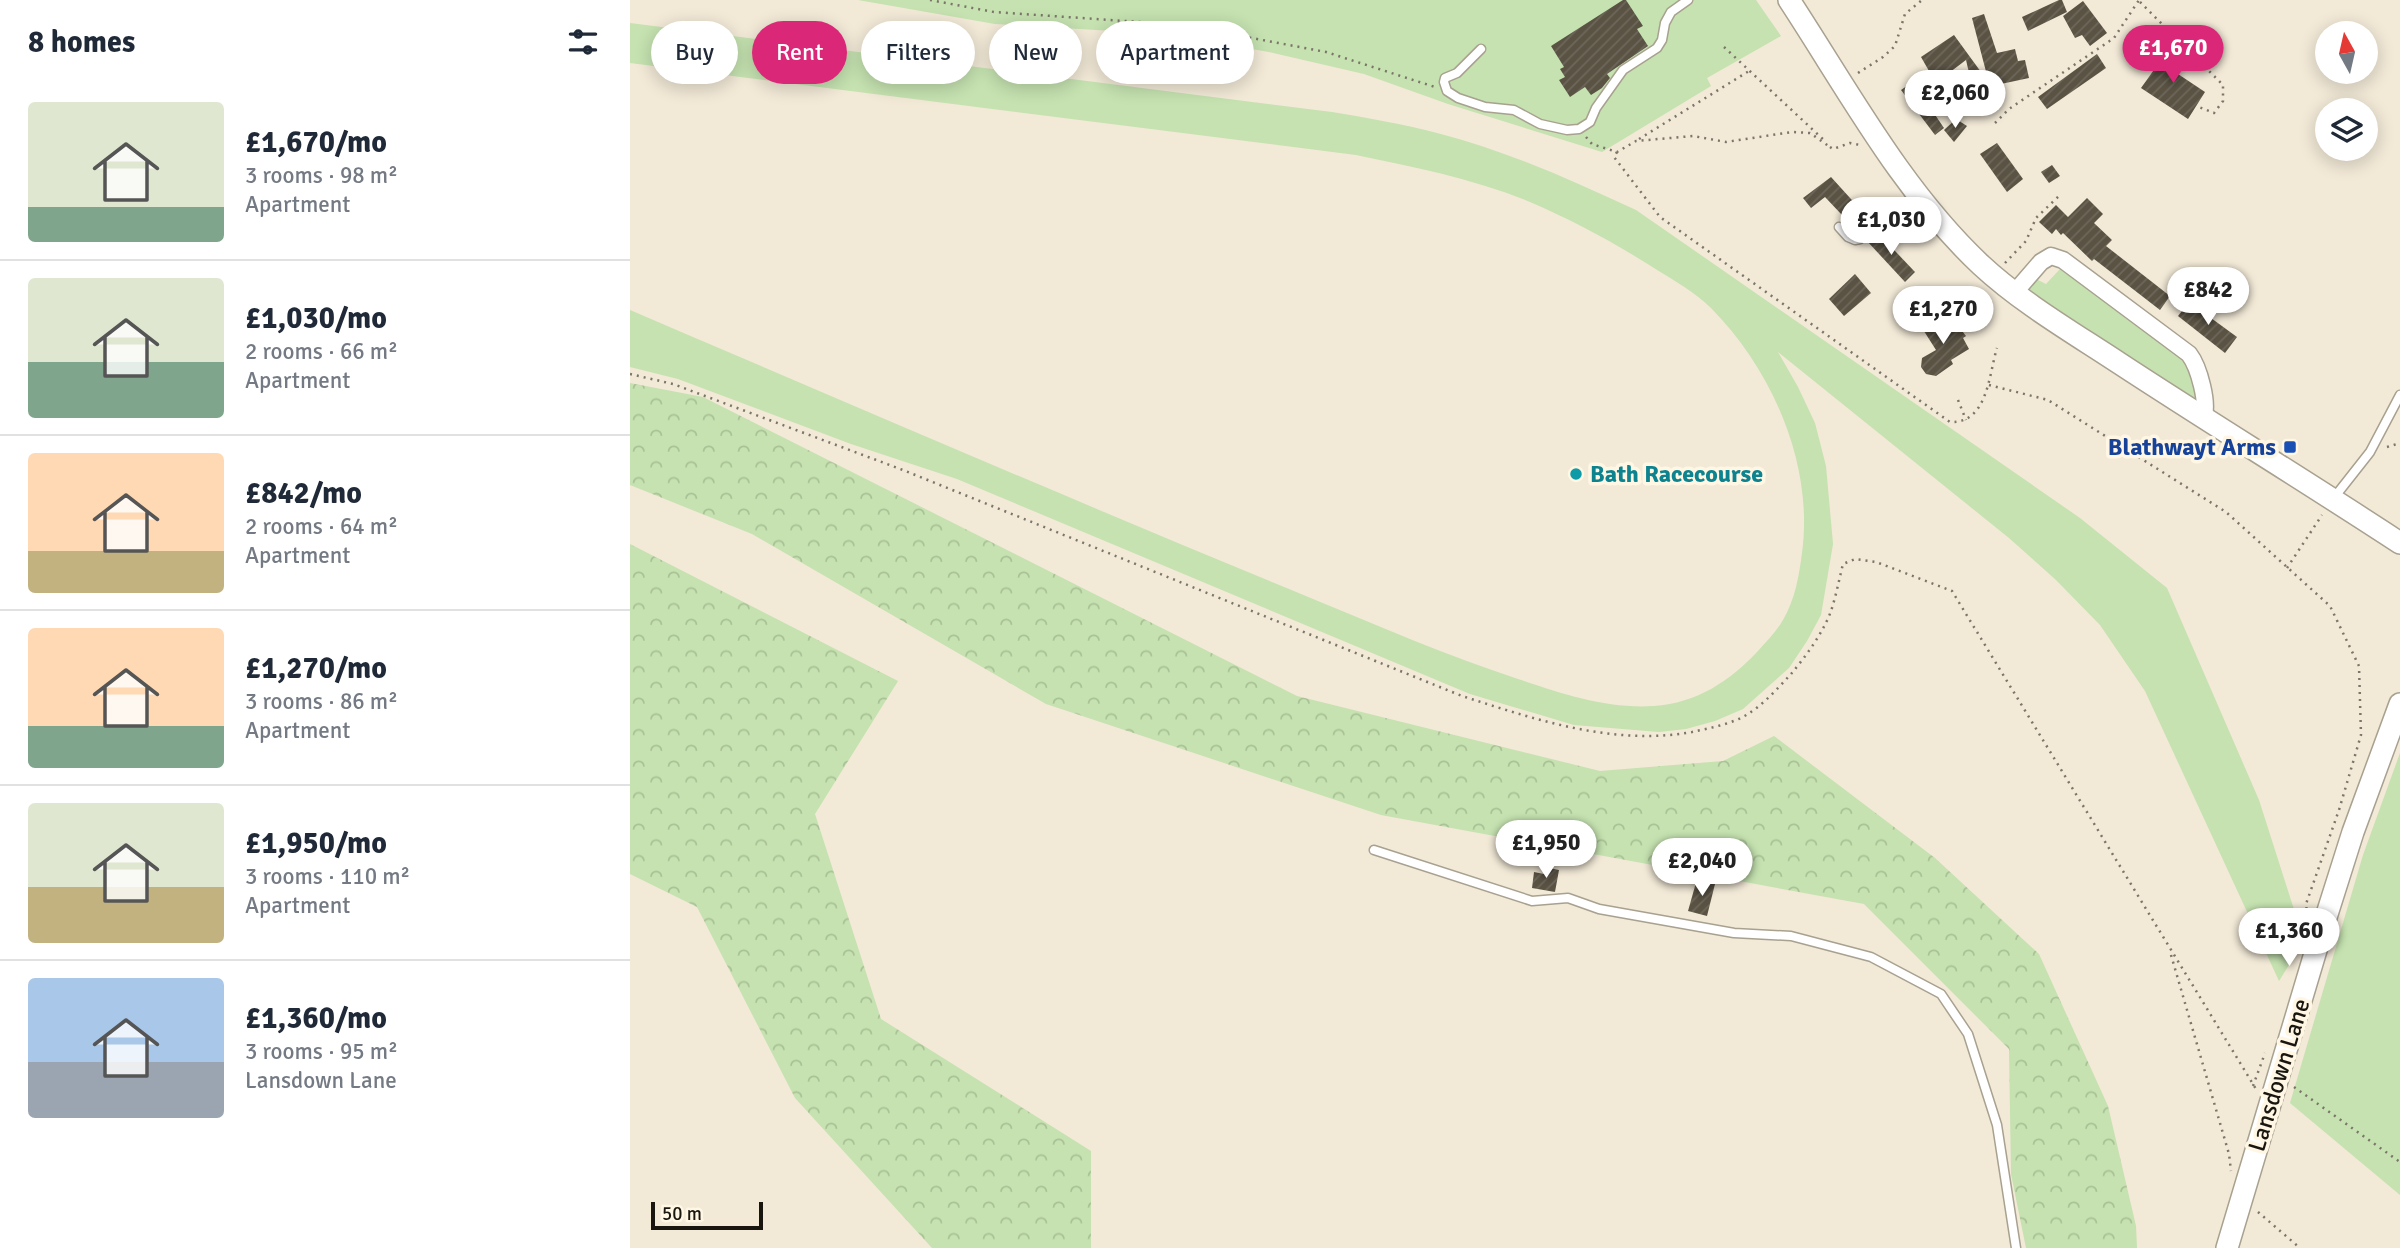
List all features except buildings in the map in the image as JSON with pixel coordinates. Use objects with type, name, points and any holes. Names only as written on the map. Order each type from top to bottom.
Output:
[{"type":"street","points":[[1789,0],[1922,197],[1955,237],[1993,275],[2048,316],[2400,543]]},
{"type":"street","points":[[2015,292],[2041,262],[2051,256],[2063,260],[2189,354],[2196,363],[2199,374],[2206,411],[2203,418]]},
{"type":"street","name":"Lansdown Lane","points":[[2227,1248],[2353,832],[2400,704]]},
{"type":"lane","points":[[1481,50],[1457,73],[1445,78],[1447,91],[1458,98],[1485,107],[1514,110],[1540,124],[1567,130],[1579,129],[1590,122],[1596,107],[1623,71],[1657,48],[1671,12],[1688,0]]},
{"type":"lane","points":[[1839,227],[1848,237],[1860,239],[1891,209],[1896,208],[1905,218],[1922,197]]},
{"type":"lane","points":[[2333,499],[2370,452],[2400,395]]},
{"type":"lane","points":[[1374,850],[1532,901],[1568,898],[1599,909],[1734,933],[1791,936],[1871,957],[1941,994],[1968,1034],[1997,1125],[2016,1248]]},
{"type":"path","points":[[930,0],[994,12],[1183,25],[1326,52],[1414,78],[1447,91]]},
{"type":"path","points":[[1843,82],[1883,57],[1895,46],[1905,14],[1922,0]]},
{"type":"path","points":[[1996,123],[2009,109],[2114,38],[2139,1],[2223,85],[2223,102],[2214,113],[2199,107]]},
{"type":"path","points":[[1724,47],[1813,128],[1830,147]]},
{"type":"path","points":[[1749,71],[1617,152],[1614,157],[1660,217],[1950,422],[1966,420],[1978,408],[1989,385],[1997,348]]},
{"type":"path","points":[[1579,129],[1592,144],[1617,152]]},
{"type":"path","points":[[1636,141],[1693,136],[1726,142],[1792,132],[1810,133],[1833,149],[1850,143],[1866,146]]},
{"type":"path","points":[[1993,275],[2026,241],[2036,218],[2060,195]]},
{"type":"path","points":[[630,374],[673,384],[902,470],[1462,696],[1528,718],[1591,733],[1674,735],[1712,728],[1748,714],[1774,693],[1816,639],[1831,612],[1843,564],[1855,559],[1876,562],[1952,591],[2252,1087],[2268,1095],[2293,1087],[2400,1162]]},
{"type":"path","points":[[1989,385],[2048,400],[2226,512],[2330,606],[2359,666],[2361,735],[2339,810],[2306,904],[2307,915]]},
{"type":"path","points":[[1958,400],[1966,420]]},
{"type":"path","points":[[2287,568],[2333,499]]},
{"type":"path","points":[[2169,948],[2229,1154],[2232,1177]]},
{"type":"path","points":[[2252,1087],[2267,1049]]},
{"type":"path","points":[[2241,1203],[2256,1210],[2300,1248]]},
{"type":"green space","points":[[858,0],[1756,0],[1781,36],[1707,78],[1711,86],[1602,152],[1448,104],[1364,74],[1254,49],[1254,21],[1096,21],[1096,30],[1082,29],[1082,21],[989,23]]},
{"type":"green space","name":"Bath Racecourse","points":[[630,23],[651,26],[651,66],[630,63]]},
{"type":"green space","name":"Bath Racecourse","points":[[738,37],[752,38],[752,78],[738,77]]},
{"type":"green space","name":"Bath Racecourse","points":[[847,51],[861,52],[861,84],[975,84],[975,67],[989,69],[989,84],[1082,84],[1082,80],[1332,112],[1437,133],[1488,148],[1563,177],[1636,210],[2080,518],[2167,588],[2259,800],[2304,941],[2279,981],[2145,691],[2100,625],[2056,580],[2009,538],[1778,352],[1815,423],[1826,466],[1833,544],[1821,615],[1789,668],[1743,709],[1686,729],[1659,732],[1574,725],[1470,694],[957,479],[851,444],[678,379],[630,367],[630,310],[1227,564],[1415,641],[1535,685],[1602,703],[1654,706],[1698,695],[1724,681],[1747,662],[1780,624],[1796,588],[1802,553],[1802,486],[1795,453],[1770,390],[1753,360],[1711,308],[1691,291],[1577,224],[1509,194],[1466,180],[1356,155],[796,84],[847,84]]},
{"type":"green space","points":[[2060,269],[2181,355],[2191,365],[2198,405],[2025,288],[2034,278],[2046,284]]},
{"type":"green space","points":[[630,383],[703,397],[1297,696],[1600,771],[1723,761],[1774,736],[1935,858],[2039,954],[2108,1106],[2136,1226],[2137,1248],[2026,1248],[2011,1174],[2009,1049],[1864,904],[1381,815],[1046,704],[752,534],[630,485]]},
{"type":"green space","points":[[630,544],[898,681],[815,814],[881,1019],[1091,1151],[1091,1248],[932,1248],[795,1098],[697,907],[630,874]]},
{"type":"green space","points":[[2400,753],[2400,1195],[2290,1103],[2363,855]]},
{"type":"place","name":"Blathwayt Arms","points":[[2290,447]]},
{"type":"place","name":"Bath Racecourse","points":[[1576,474]]}]
